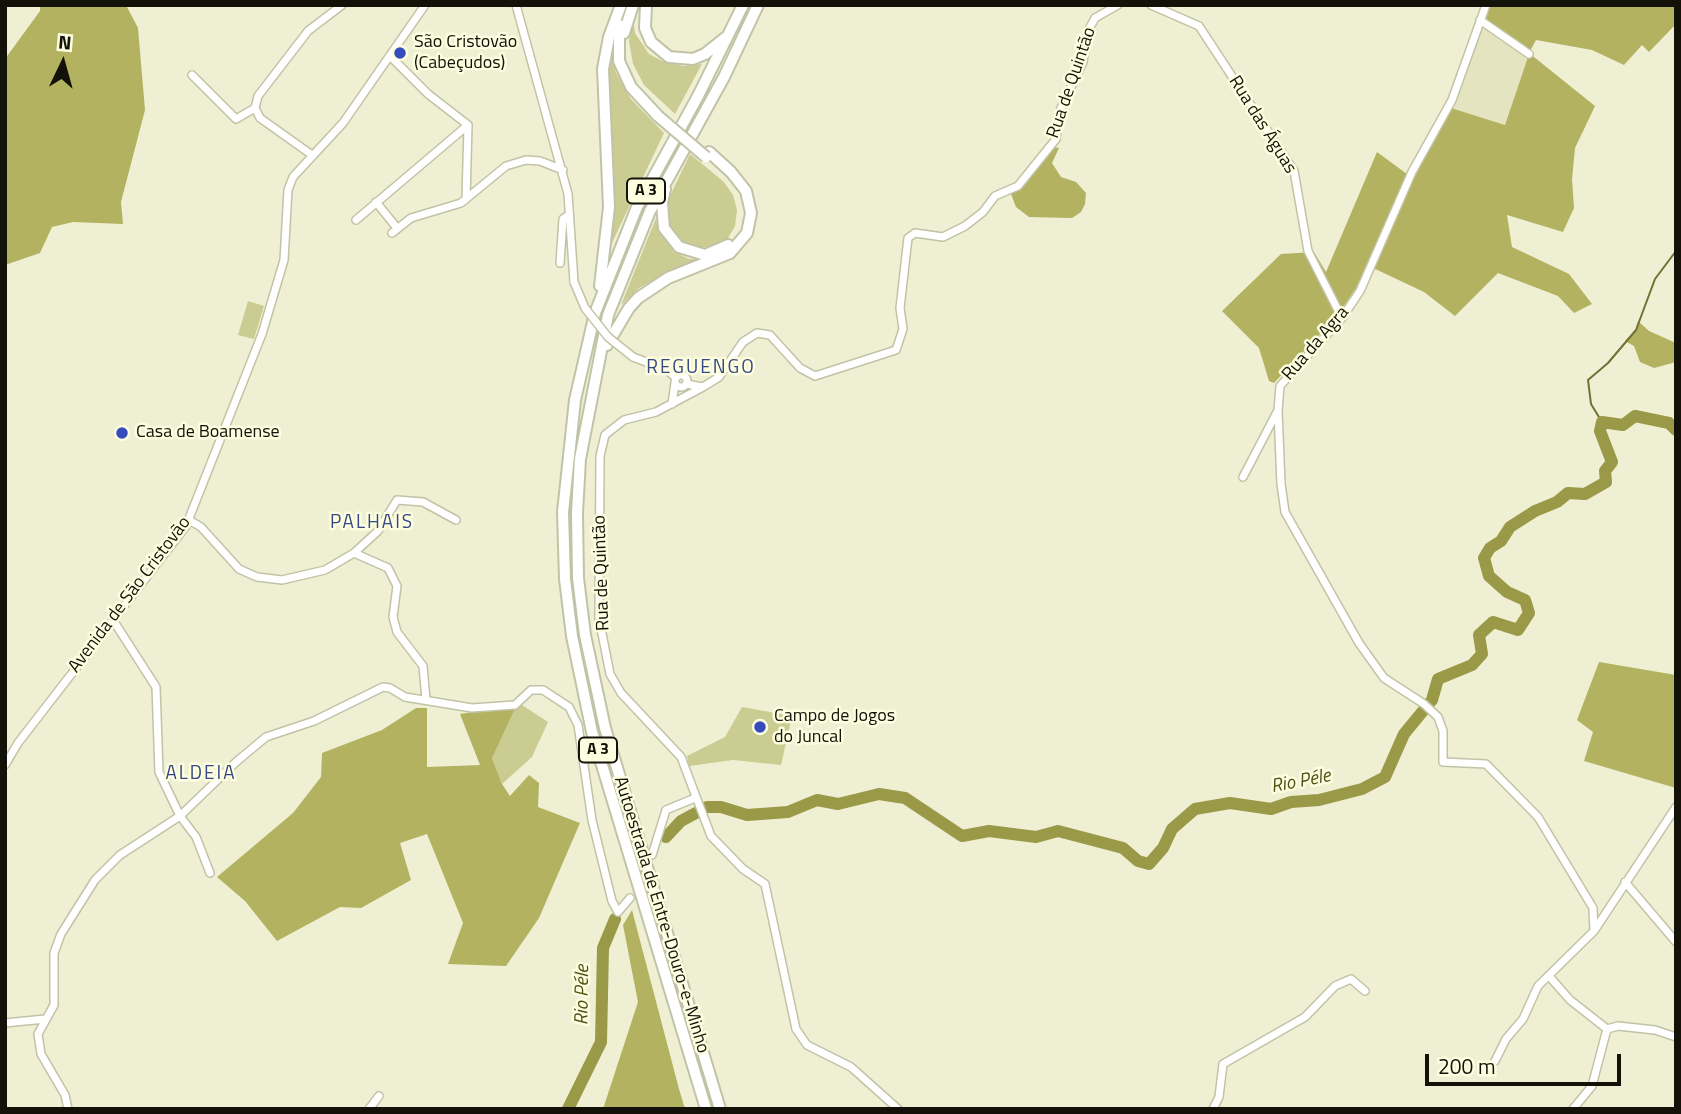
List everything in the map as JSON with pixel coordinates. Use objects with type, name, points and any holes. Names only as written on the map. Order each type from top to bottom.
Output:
[{"type":"highway","points":[[623,5],[617,30],[619,61],[631,87],[707,155],[730,180],[743,204],[743,225],[738,235],[719,252],[692,253],[670,238],[662,217],[669,173]]},
{"type":"highway","points":[[595,313],[609,208],[603,69],[609,37],[623,5]]},
{"type":"highway","points":[[633,5],[624,33],[627,64],[635,81],[660,113]]},
{"type":"highway","points":[[646,5],[645,28],[651,42],[669,57],[693,59],[705,54],[730,33]]},
{"type":"highway","name":"Autoestrada de Entre-Douro-e-Minho","points":[[706,1109],[593,732],[572,636],[564,539],[567,456],[580,367],[595,313],[637,207],[743,5]]},
{"type":"highway","name":"Autoestrada de Entre-Douro-e-Minho","points":[[719,1109],[605,728],[585,635],[578,578],[577,513],[580,459],[608,315],[631,254],[669,173],[724,77],[758,5]]},
{"type":"highway","points":[[598,364],[612,334],[638,298],[668,278],[730,253],[747,233],[751,213],[746,191],[732,172],[707,155]]},
{"type":"street","points":[[312,155],[260,118],[256,108],[258,96],[308,31],[342,5]]},
{"type":"street","name":"Avenida de São Cristovão","points":[[5,765],[18,743],[189,520],[262,334],[284,260],[288,190],[293,177],[343,124],[425,5]]},
{"type":"street","points":[[516,5],[563,170],[574,282],[585,308],[608,337],[633,357],[667,370],[676,380]]},
{"type":"street","name":"Rua de Quintão","points":[[898,1109],[851,1067],[807,1045],[796,1029],[765,884],[743,869],[711,836],[681,757],[621,693],[610,674],[599,618],[600,456],[605,436],[624,420],[656,412],[719,377],[743,342],[757,333],[770,335],[800,368],[816,376],[896,350],[904,330],[900,308],[908,238],[915,233],[943,237],[974,219],[995,196],[1018,186],[1056,138],[1061,108],[1083,62],[1087,33],[1095,18],[1118,5]]},
{"type":"street","name":"Rua das Águas","points":[[1151,5],[1199,26],[1294,171],[1308,251],[1342,318]]},
{"type":"street","name":"Rua da Agra","points":[[1486,5],[1452,100],[1412,172],[1360,291],[1342,318],[1280,386],[1278,411],[1285,512],[1359,643],[1384,678],[1432,711],[1443,731],[1443,762],[1486,764],[1538,817],[1593,908],[1594,931]]},
{"type":"street","points":[[1480,20],[1529,54]]},
{"type":"street","points":[[390,56],[428,94],[468,125]]},
{"type":"street","points":[[192,75],[236,119],[256,108]]},
{"type":"street","points":[[466,199],[468,125]]},
{"type":"street","points":[[356,220],[468,125]]},
{"type":"street","points":[[376,202],[394,231],[411,218],[466,199],[506,166],[526,160],[540,161],[563,170]]},
{"type":"street","points":[[561,263],[563,219],[569,215]]},
{"type":"street","points":[[676,380],[683,376],[686,384],[703,387]]},
{"type":"street","points":[[672,404],[676,380]]},
{"type":"street","points":[[1243,477],[1278,411]]},
{"type":"street","points":[[189,520],[201,527],[239,569],[257,577],[282,580],[325,570],[354,553],[378,531],[397,500],[424,502],[456,520]]},
{"type":"street","points":[[354,553],[388,568],[397,586],[393,617],[397,632],[423,666],[426,700]]},
{"type":"street","points":[[113,620],[156,687],[159,772],[180,816],[196,838],[210,873]]},
{"type":"street","points":[[68,1109],[65,1095],[41,1054],[38,1034],[54,1005],[54,953],[57,943],[95,880],[120,855],[180,816],[266,737],[314,721],[383,687],[390,688],[405,698],[472,708],[514,705],[531,690],[542,690],[569,707],[578,725],[592,820],[612,901],[618,912],[630,898]]},
{"type":"street","points":[[652,855],[666,810],[697,801]]},
{"type":"street","points":[[1495,1061],[1506,1039],[1523,1020],[1538,986],[1594,931],[1676,807]]},
{"type":"street","points":[[1625,882],[1676,942]]},
{"type":"street","points":[[1549,976],[1570,1000],[1607,1029]]},
{"type":"street","points":[[1213,1109],[1219,1097],[1223,1064],[1305,1017],[1335,986],[1351,979],[1365,991]]},
{"type":"street","points":[[5,1023],[45,1019]]},
{"type":"street","points":[[1607,1029],[1630,1027],[1655,1030],[1676,1037]]},
{"type":"street","points":[[1573,1109],[1592,1086],[1607,1029]]},
{"type":"street","points":[[369,1109],[379,1096]]},
{"type":"shaded area","points":[[40,5],[126,5],[138,28],[145,110],[121,202],[123,224],[73,222],[52,227],[40,253],[5,265],[5,59],[40,11]]},
{"type":"shaded area","points":[[1486,5],[1676,5],[1676,24],[1649,52],[1642,45],[1624,65],[1592,50],[1536,40],[1529,53],[1595,106],[1575,148],[1572,179],[1574,208],[1563,232],[1507,215],[1512,247],[1569,274],[1592,304],[1574,313],[1558,296],[1498,273],[1455,316],[1424,292],[1371,267],[1412,172],[1448,107],[1505,125],[1529,54],[1480,20]]},
{"type":"shaded area","points":[[633,19],[635,33],[649,54],[664,62],[683,66],[702,64],[675,114],[644,85],[633,64],[629,41]]},
{"type":"shaded area","points":[[1480,20],[1529,54],[1505,125],[1448,107]]},
{"type":"shaded area","points":[[610,48],[616,73],[631,99],[664,133],[611,245],[615,205],[608,72]]},
{"type":"shaded area","points":[[1054,147],[1059,148],[1052,163],[1061,177],[1076,182],[1086,193],[1085,204],[1081,212],[1072,218],[1029,217],[1016,207],[1011,194],[1024,186]]},
{"type":"shaded area","points":[[1377,152],[1407,174],[1356,288],[1337,316],[1274,383],[1269,381],[1259,348],[1222,311],[1281,254],[1314,252],[1326,272]]},
{"type":"shaded area","points":[[690,154],[724,182],[733,195],[737,210],[735,226],[727,240],[711,247],[692,247],[675,236],[667,218],[668,200]]},
{"type":"shaded area","points":[[656,218],[658,230],[674,252],[689,259],[707,260],[658,278],[639,288],[621,305]]},
{"type":"shaded area","points":[[248,301],[264,306],[254,339],[238,335]]},
{"type":"shaded area","points":[[1638,321],[1649,331],[1676,343],[1676,362],[1654,368],[1640,362],[1634,346],[1625,341],[1636,330]]},
{"type":"shaded area","points":[[1599,662],[1676,675],[1676,788],[1584,761],[1593,732],[1577,720]]},
{"type":"shaded area","points":[[522,705],[548,722],[532,757],[502,784],[492,758],[504,727],[516,706]]},
{"type":"shaded area","points":[[516,706],[492,758],[502,784],[510,796],[529,775],[539,783],[538,807],[580,823],[539,918],[506,966],[448,964],[463,923],[427,834],[400,843],[411,880],[361,908],[340,907],[277,941],[245,901],[217,877],[293,813],[321,777],[322,753],[382,730],[416,708],[427,708],[427,767],[480,765],[460,714]]},
{"type":"shaded area","name":"Campo de Jogos do Juncal","points":[[742,707],[792,716],[781,765],[733,760],[689,766],[687,756],[725,737]]},
{"type":"shaded area","points":[[632,910],[685,1109],[603,1109],[638,1002],[623,925]]},
{"type":"waterway","points":[[1602,422],[1591,404],[1588,380],[1608,363],[1636,330],[1655,279],[1676,251]]},
{"type":"waterway","name":"Rio Péle","points":[[666,837],[681,821],[707,807],[721,807],[747,815],[788,812],[817,800],[838,804],[879,794],[905,798],[962,836],[989,831],[1036,837],[1058,831],[1123,848],[1138,861],[1149,864],[1163,848],[1172,829],[1195,809],[1230,803],[1271,809],[1291,802],[1319,800],[1362,789],[1385,777],[1404,734],[1432,700],[1438,679],[1472,665],[1482,654],[1479,635],[1493,622],[1518,630],[1529,613],[1525,600],[1507,592],[1489,576],[1484,558],[1490,548],[1501,541],[1510,527],[1535,511],[1557,502],[1568,493],[1585,494],[1606,482],[1605,471],[1612,462],[1600,431],[1602,422],[1623,425],[1635,416],[1669,423],[1676,430]]},
{"type":"waterway","name":"Rio Péle","points":[[568,1109],[601,1042],[603,948],[615,919]]},
{"type":"place","name":"São Cristovão (Cabeçudos)","points":[[400,53]]},
{"type":"place","name":"Casa de Boamense","points":[[122,433]]},
{"type":"place","name":"Campo de Jogos do Juncal","points":[[760,727]]},
{"type":"district","name":"REGUENGO","points":[[701,368]]},
{"type":"district","name":"PALHAIS","points":[[372,523]]},
{"type":"district","name":"ALDEIA","points":[[201,774]]}]
